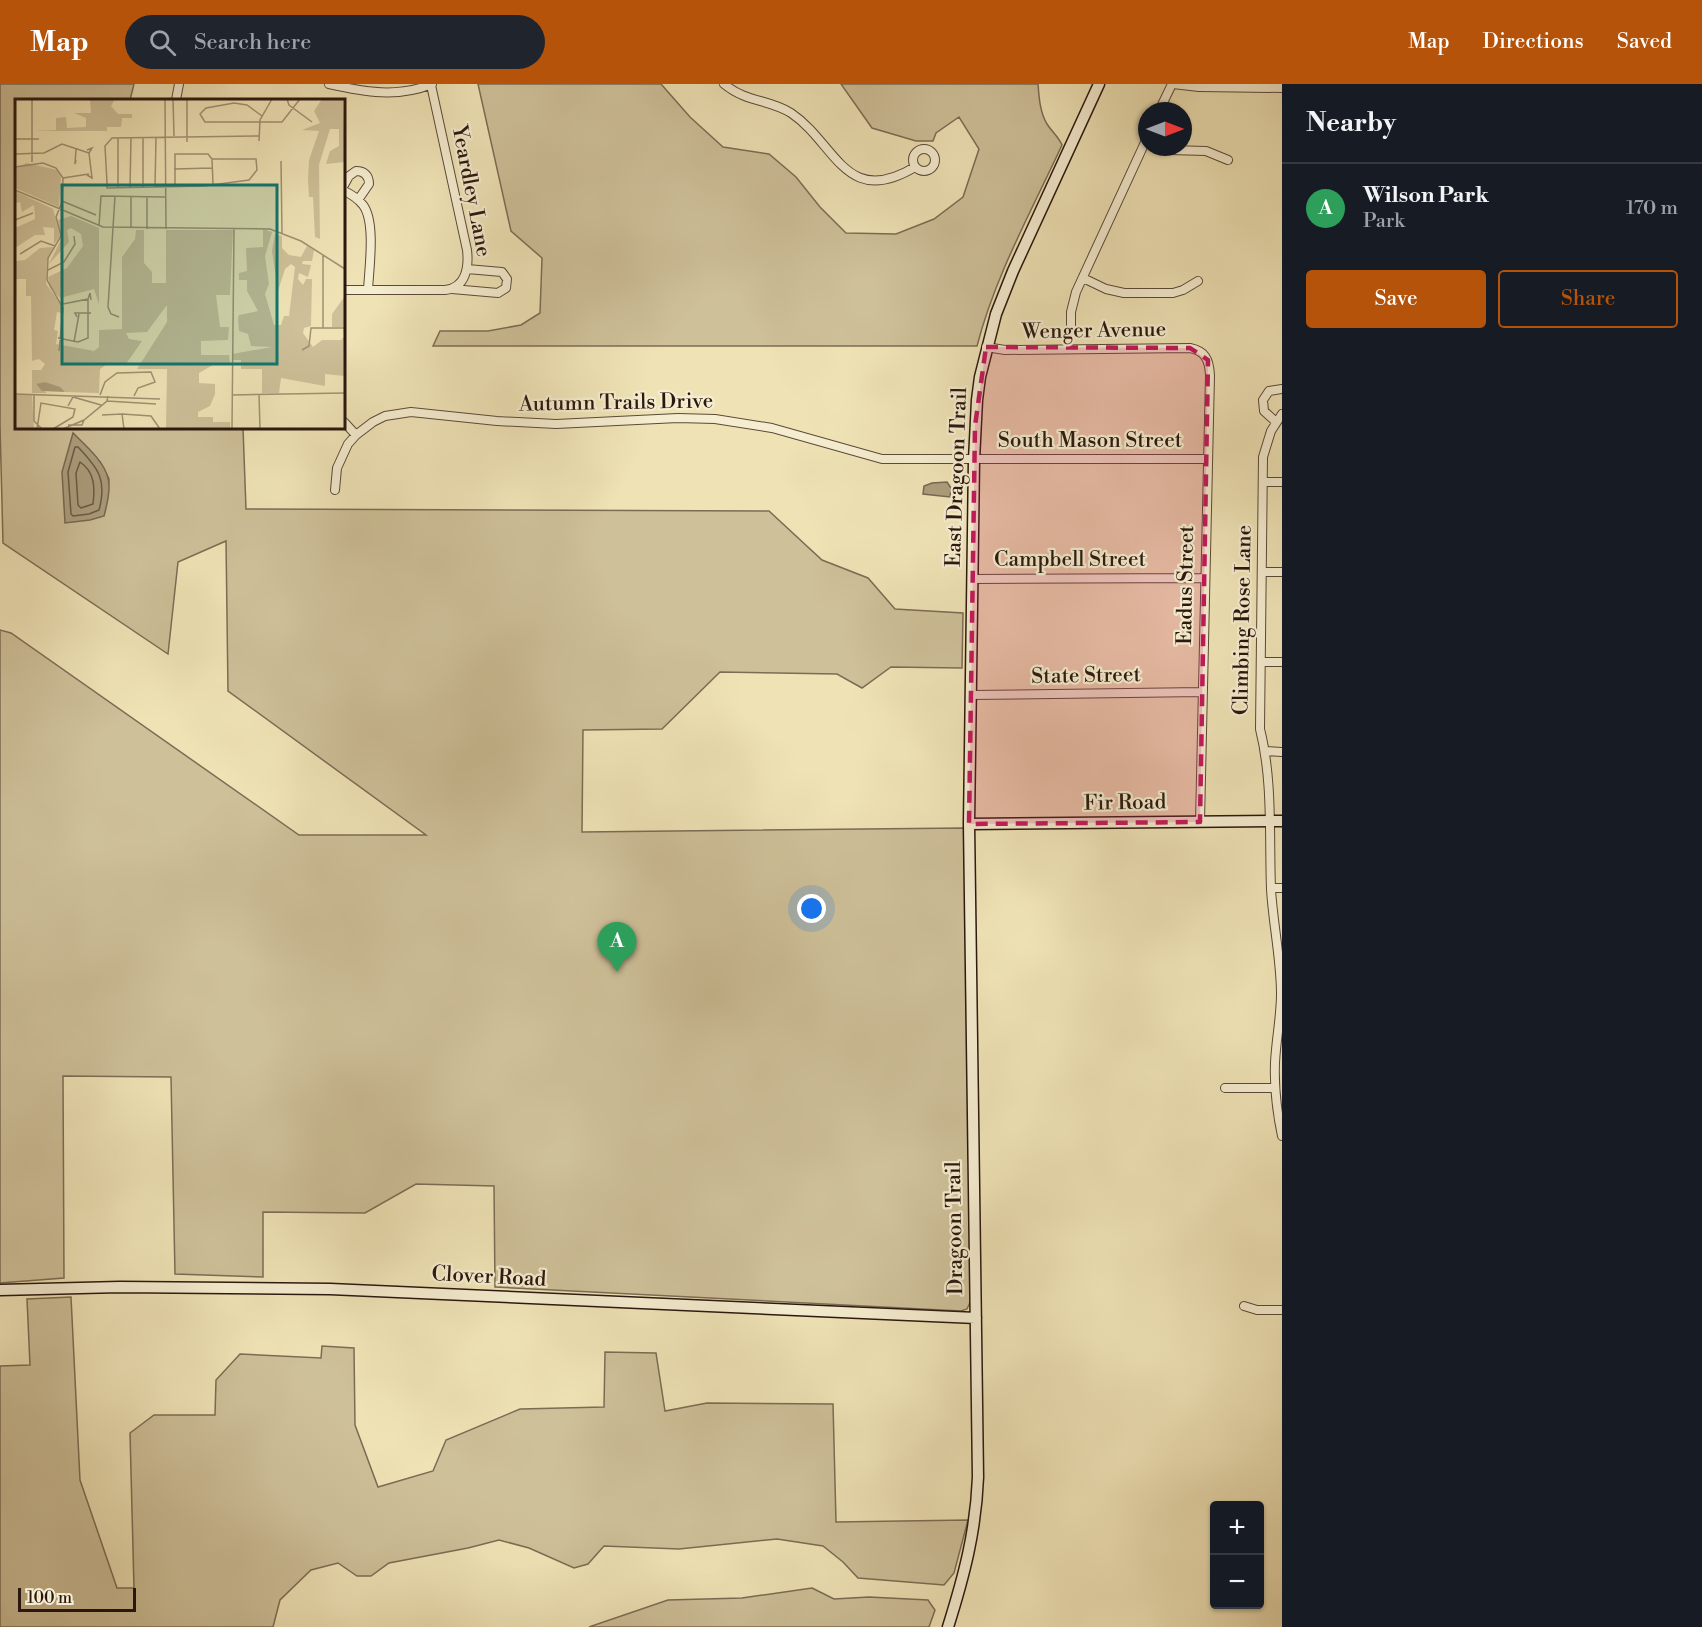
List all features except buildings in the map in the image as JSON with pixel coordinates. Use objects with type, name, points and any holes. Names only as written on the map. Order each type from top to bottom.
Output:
[{"type":"street","points":[[176,99],[179,84]]},
{"type":"street","points":[[329,84],[383,94],[414,90],[432,84]]},
{"type":"street","name":"Yeardley Lane","points":[[432,84],[467,250],[467,269],[502,272],[507,279],[506,288],[498,292],[452,289]]},
{"type":"street","points":[[724,84],[743,97],[789,112],[803,123],[839,163],[860,177],[880,180],[902,175],[915,167]]},
{"type":"street","name":"East Dragoon Trail","points":[[969,824],[974,460],[977,400],[986,347],[1005,290],[1099,84]]},
{"type":"street","points":[[1164,102],[1172,84],[1199,87],[1282,88]]},
{"type":"street","points":[[1192,151],[1206,151],[1228,160]]},
{"type":"street","points":[[1071,328],[1072,303],[1139,156]]},
{"type":"street","points":[[345,184],[352,173],[364,172],[369,184],[358,200]]},
{"type":"street","points":[[345,192],[363,205],[369,218],[368,290]]},
{"type":"street","points":[[345,290],[452,289],[460,284],[467,269]]},
{"type":"street","points":[[1083,278],[1106,289],[1124,293],[1173,293],[1198,281]]},
{"type":"street","name":"Wenger Avenue","points":[[986,347],[1005,350],[1190,348],[1202,352]]},
{"type":"street","name":"Eadus Street","points":[[1200,822],[1209,367],[1208,360],[1202,352]]},
{"type":"street","points":[[1276,422],[1264,411],[1263,400],[1269,391],[1282,389]]},
{"type":"street","name":"Autumn Trails Drive","points":[[335,490],[337,468],[348,444],[356,435],[385,416],[411,412],[497,421],[556,424],[696,418],[772,428],[882,459],[974,460]]},
{"type":"street","name":"Climbing Rose Lane","points":[[1282,414],[1266,444],[1263,482],[1260,662],[1260,729],[1269,778],[1273,926],[1280,966],[1281,994],[1275,1088],[1282,1136]]},
{"type":"street","points":[[345,423],[356,435]]},
{"type":"street","name":"South Mason Street","points":[[974,460],[1207,459]]},
{"type":"street","points":[[1263,482],[1282,482]]},
{"type":"street","points":[[1262,572],[1282,572]]},
{"type":"street","name":"Campbell Street","points":[[972,579],[1204,578]]},
{"type":"street","points":[[1260,662],[1282,662]]},
{"type":"street","name":"State Street","points":[[970,694],[1202,692]]},
{"type":"street","points":[[1266,752],[1282,752]]},
{"type":"street","name":"Fir Road","points":[[969,824],[1282,821]]},
{"type":"street","name":"Dragoon Trail","points":[[948,1627],[965,1572],[976,1514],[979,1451],[969,824]]},
{"type":"street","points":[[1271,888],[1282,888]]},
{"type":"street","points":[[1225,1088],[1275,1088]]},
{"type":"street","name":"Clover Road","points":[[0,1290],[120,1287],[330,1289],[976,1318]]},
{"type":"street","points":[[1244,1306],[1257,1310],[1282,1310]]},
{"type":"highlighted area","points":[[986,347],[1190,348],[1208,360],[1200,822],[969,824],[975,426]]},
{"type":"shaded area","points":[[0,84],[134,84],[130,99],[15,99],[15,429],[243,429],[246,509],[769,511],[822,560],[868,578],[895,609],[963,613],[962,668],[891,667],[862,688],[837,674],[720,672],[662,729],[583,730],[582,832],[964,828],[972,1298],[967,1309],[961,1311],[495,1287],[494,1186],[416,1184],[365,1213],[263,1212],[263,1277],[175,1274],[171,1077],[63,1076],[64,1278],[0,1283],[0,630],[11,633],[299,835],[426,835],[228,691],[226,541],[178,562],[168,654],[3,543],[0,425]],"holes":[[[73,433],[100,462],[109,479],[104,516]]]},
{"type":"shaded area","points":[[478,84],[661,84],[690,117],[723,147],[769,154],[796,177],[820,207],[846,233],[896,234],[934,219],[963,197],[979,149],[959,117],[936,133],[933,141],[916,141],[872,128],[841,84],[1038,84],[1043,115],[1062,145],[1004,269],[977,346],[433,346],[440,331],[488,331],[521,325],[540,313],[542,258],[511,231]]},
{"type":"shaded area","points":[[71,1297],[80,1480],[117,1588],[134,1588],[130,1433],[154,1415],[215,1415],[216,1380],[240,1354],[321,1358],[322,1346],[354,1348],[355,1425],[378,1487],[433,1471],[446,1440],[520,1409],[604,1407],[605,1352],[656,1353],[665,1411],[707,1403],[833,1404],[836,1522],[968,1520],[954,1573],[944,1585],[858,1578],[823,1546],[777,1539],[679,1549],[604,1546],[588,1564],[574,1568],[529,1548],[499,1540],[389,1563],[371,1576],[357,1576],[338,1563],[311,1570],[280,1600],[273,1627],[0,1627],[0,1366],[30,1365],[27,1299]]},
{"type":"shaded area","points":[[812,1588],[834,1599],[869,1597],[928,1600],[935,1610],[929,1627],[589,1627],[668,1600],[742,1598]]},
{"type":"water","points":[[73,433],[103,465],[109,482],[109,492],[104,516],[65,523],[62,472]]},
{"type":"water","points":[[947,482],[951,488],[950,497],[923,494],[924,486]]},
{"type":"place","name":"Wilson Park","points":[[617,972]]}]
